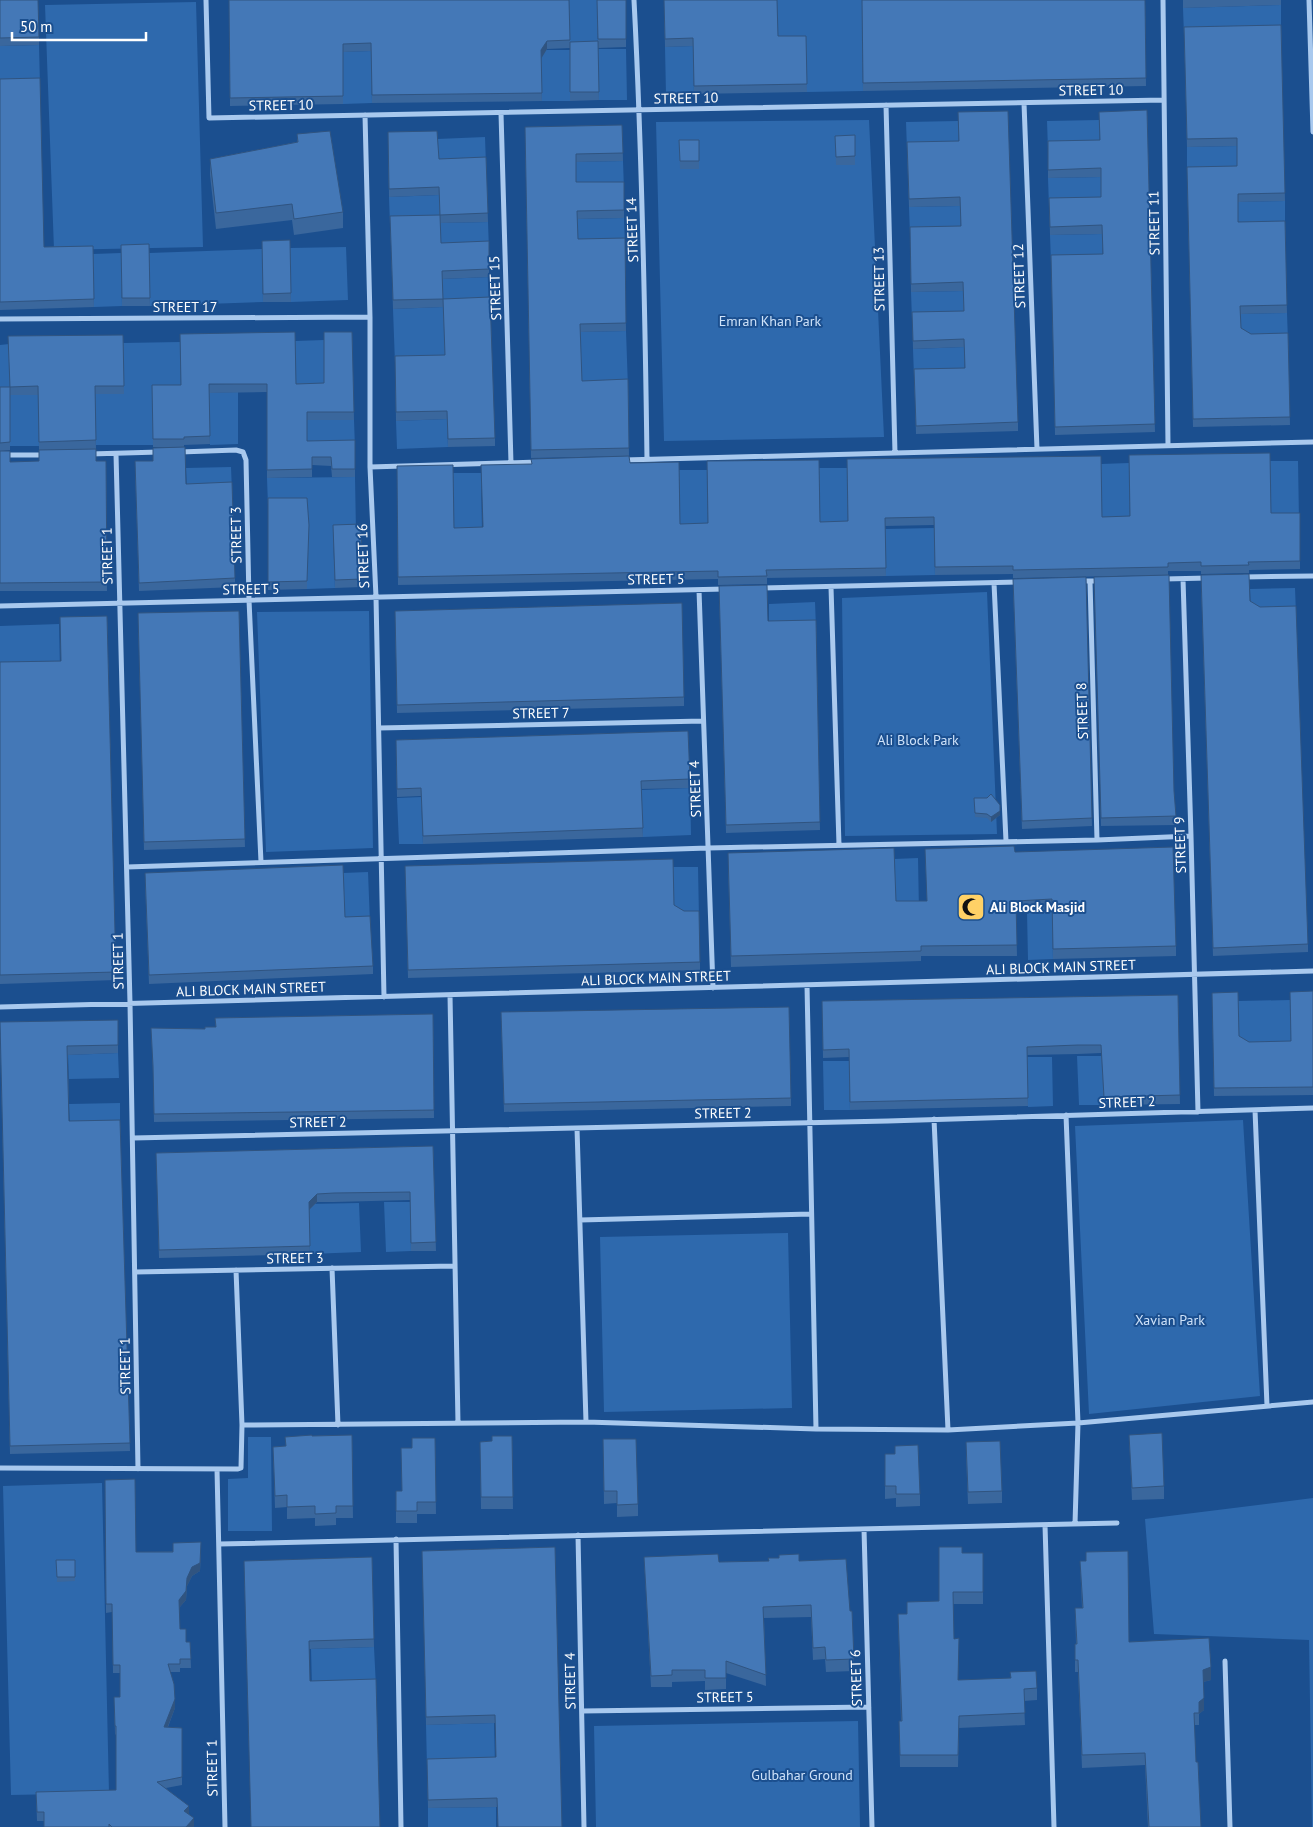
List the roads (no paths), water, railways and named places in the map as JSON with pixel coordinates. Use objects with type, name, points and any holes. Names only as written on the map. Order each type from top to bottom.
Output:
[{"type":"street","name":"STREET 10","points":[[206,0],[209,118],[1164,100]]},
{"type":"street","name":"STREET 14","points":[[634,0],[640,110],[645,278],[647,459]]},
{"type":"street","name":"STREET 11","points":[[1163,0],[1168,445]]},
{"type":"street","points":[[1309,0],[1313,132]]},
{"type":"street","name":"STREET 12","points":[[1024,103],[1037,449]]},
{"type":"street","name":"STREET 13","points":[[886,105],[895,453]]},
{"type":"street","name":"STREET 15","points":[[501,113],[511,463]]},
{"type":"street","name":"STREET 16","points":[[365,115],[370,317],[370,467],[376,597],[384,997]]},
{"type":"street","name":"STREET 17","points":[[0,319],[370,317]]},
{"type":"street","points":[[618,460],[1313,442]]},
{"type":"street","name":"STREET 3","points":[[171,452],[236,450],[243,452],[246,460],[249,600],[260,862]]},
{"type":"street","points":[[87,454],[162,452]]},
{"type":"street","name":"STREET 1","points":[[116,454],[133,1138],[138,1468]]},
{"type":"street","points":[[0,455],[48,455]]},
{"type":"street","points":[[370,467],[540,462]]},
{"type":"street","points":[[1238,577],[1313,576]]},
{"type":"street","name":"STREET 9","points":[[1183,578],[1192,836],[1198,1112]]},
{"type":"street","points":[[1155,579],[1211,578]]},
{"type":"street","points":[[1071,581],[1108,580]]},
{"type":"street","name":"STREET 8","points":[[1090,581],[1097,840]]},
{"type":"street","points":[[755,588],[1023,582]]},
{"type":"street","points":[[994,583],[1006,841]]},
{"type":"street","points":[[831,587],[839,845]]},
{"type":"street","name":"STREET 5","points":[[0,606],[727,589]]},
{"type":"street","name":"STREET 4","points":[[698,590],[713,988]]},
{"type":"street","name":"STREET 7","points":[[379,728],[703,721]]},
{"type":"street","points":[[127,867],[708,848],[1097,840],[1192,836]]},
{"type":"street","name":"ALI BLOCK MAIN STREET","points":[[0,1007],[1313,971]]},
{"type":"street","points":[[807,985],[816,1429]]},
{"type":"street","points":[[450,995],[458,1423]]},
{"type":"street","name":"STREET 2","points":[[133,1138],[934,1120],[1313,1108]]},
{"type":"street","points":[[1255,1110],[1267,1406]]},
{"type":"street","points":[[1066,1115],[1078,1423],[1075,1524]]},
{"type":"street","points":[[934,1120],[948,1430]]},
{"type":"street","points":[[577,1128],[586,1422]]},
{"type":"street","points":[[580,1220],[811,1214]]},
{"type":"street","name":"STREET 3","points":[[135,1272],[454,1266]]},
{"type":"street","points":[[332,1268],[338,1424]]},
{"type":"street","points":[[0,1468],[240,1468],[242,1425],[236,1270]]},
{"type":"street","points":[[242,1425],[586,1422],[816,1429],[948,1430],[1078,1423],[1313,1402]]},
{"type":"street","name":"STREET 1","points":[[217,1469],[225,1827]]},
{"type":"street","points":[[218,1544],[1117,1523]]},
{"type":"street","points":[[1045,1525],[1054,1827]]},
{"type":"street","name":"STREET 6","points":[[864,1529],[872,1827]]},
{"type":"street","name":"STREET 4","points":[[578,1535],[584,1827]]},
{"type":"street","points":[[396,1539],[401,1827]]},
{"type":"street","points":[[1225,1661],[1230,1827]]},
{"type":"street","name":"STREET 5","points":[[582,1711],[868,1706]]},
{"type":"place","name":"Ali Block Masjid","points":[[971,907]]},
{"type":"park label","name":"Emran Khan Park","points":[[770,321]]},
{"type":"park label","name":"Ali Block Park","points":[[918,740]]},
{"type":"park label","name":"Xavian Park","points":[[1170,1320]]},
{"type":"park label","name":"Gulbahar Ground","points":[[802,1775]]}]
